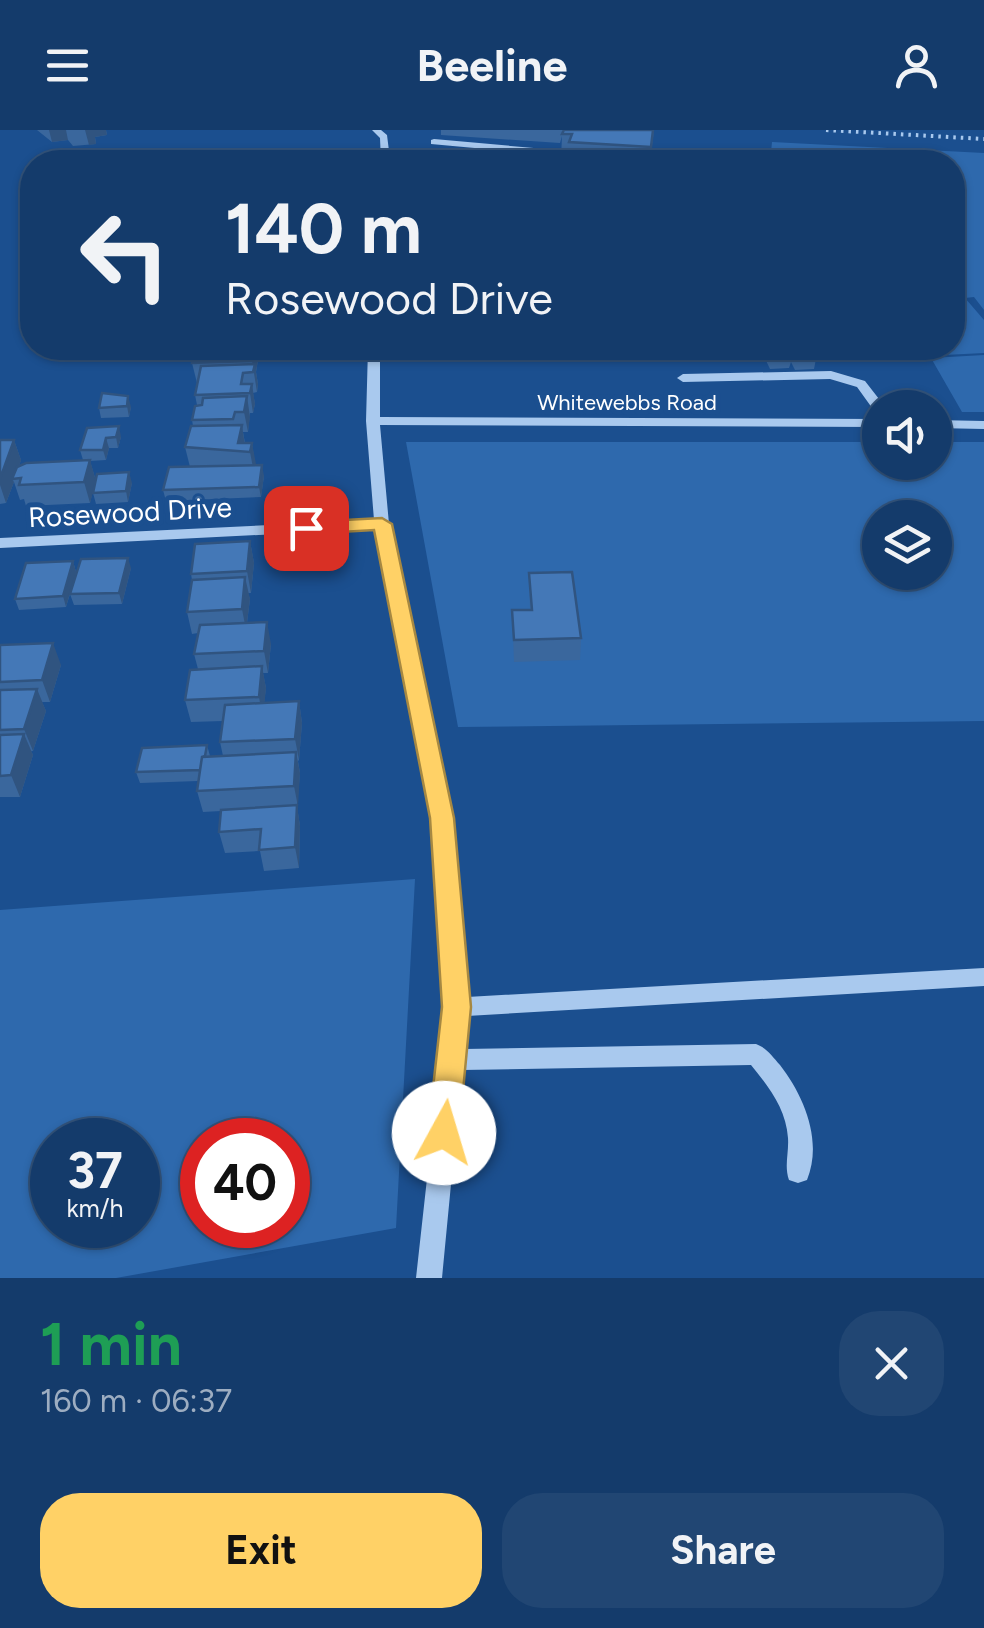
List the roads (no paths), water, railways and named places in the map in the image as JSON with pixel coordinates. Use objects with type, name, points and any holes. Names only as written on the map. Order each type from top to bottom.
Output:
[{"type":"street","points":[[430,150],[434,142],[432,130]]},
{"type":"street","points":[[434,142],[524,150]]},
{"type":"street","points":[[374,360],[373,421],[382,524],[442,818],[457,1007],[429,1278]]},
{"type":"street","points":[[683,378],[831,375],[861,384],[866,390]]},
{"type":"street","name":"Whitewebbs Road","points":[[373,421],[862,423]]},
{"type":"street","points":[[952,424],[984,425]]},
{"type":"street","name":"Rosewood Drive","points":[[1,545],[382,524]]},
{"type":"street","points":[[457,1007],[984,977]]},
{"type":"street","points":[[451,1060],[756,1054],[783,1085],[804,1139],[798,1171]]}]
